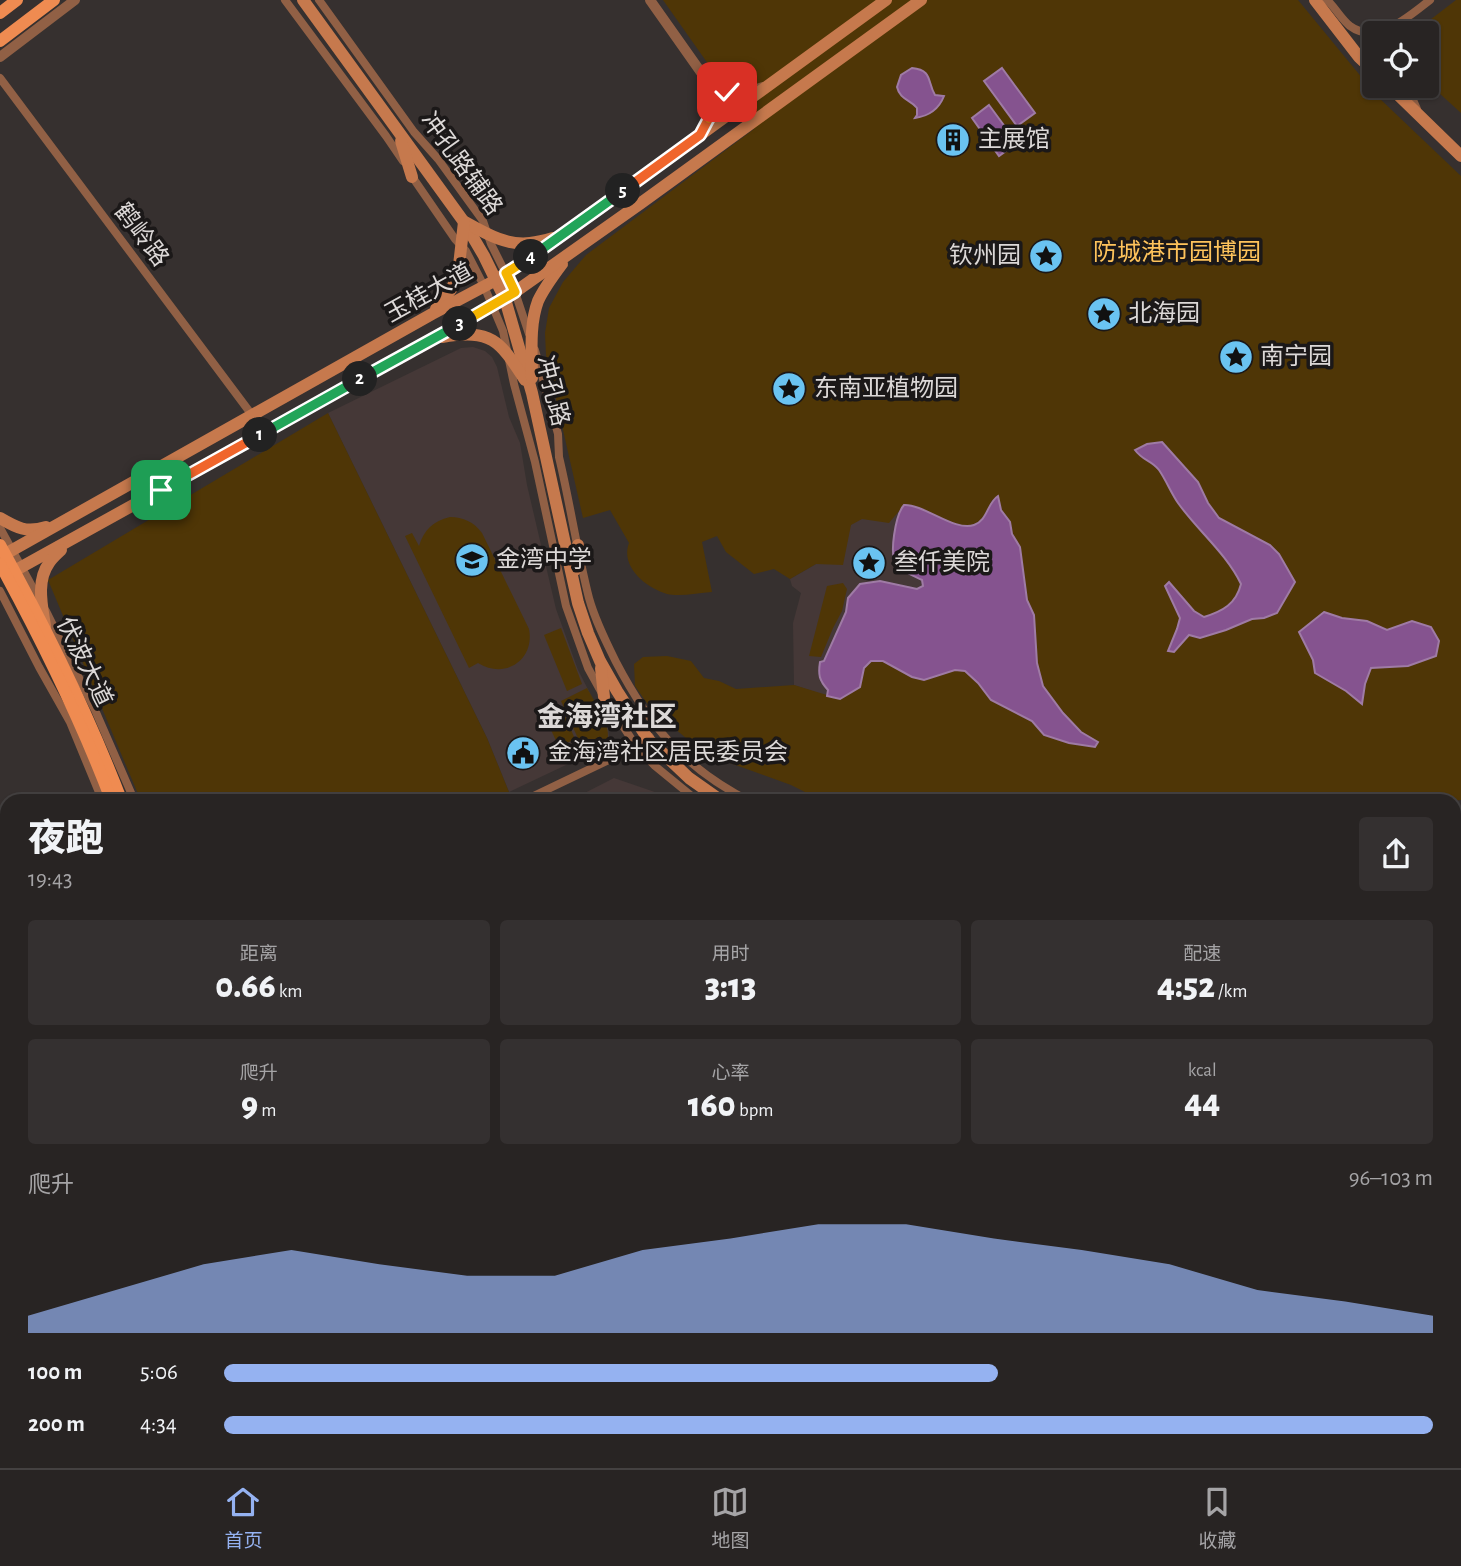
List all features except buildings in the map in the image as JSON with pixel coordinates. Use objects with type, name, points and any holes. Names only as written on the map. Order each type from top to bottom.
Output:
[{"type":"main road","points":[[0,13],[17,0]]},
{"type":"main road","name":"冲孔路","points":[[303,0],[501,276],[510,295],[578,603],[588,633],[617,691],[689,778],[712,794]]},
{"type":"main road","points":[[311,0],[318,21]]},
{"type":"main road","name":"玉桂大道","points":[[7,562],[60,523],[501,276],[561,236],[886,0]]},
{"type":"main road","name":"玉桂大道","points":[[7,562],[70,541],[510,295],[921,0]]},
{"type":"main road","points":[[1315,0],[1362,60]]},
{"type":"main road","points":[[0,41],[58,3]]},
{"type":"main road","points":[[768,85],[781,101]]},
{"type":"main road","points":[[1401,98],[1461,156]]},
{"type":"main road","points":[[398,130],[412,177]]},
{"type":"main road","points":[[650,172],[662,188]]},
{"type":"main road","points":[[432,314],[452,288],[458,274],[464,222],[511,243],[529,243],[561,236]]},
{"type":"main road","points":[[532,393],[532,343],[538,302],[550,279],[570,253]]},
{"type":"main road","points":[[433,339],[464,334],[485,336],[508,355],[532,393]]},
{"type":"main road","points":[[0,518],[19,528],[33,531],[60,523]]},
{"type":"main road","points":[[45,630],[41,602],[43,575],[49,563],[70,541]]},
{"type":"main road","points":[[573,580],[578,545]]},
{"type":"main road","name":"伏波大道","points":[[7,562],[76,683],[119,794]]},
{"type":"main road","name":"伏波大道","points":[[7,562],[110,794]]},
{"type":"main road","points":[[600,661],[604,697]]},
{"type":"street","points":[[0,57],[58,3],[75,0]]},
{"type":"street","name":"冲孔路辅路","points":[[285,0],[386,136],[466,251],[484,286],[503,331],[566,606],[587,668],[636,746],[654,766],[689,794]]},
{"type":"street","name":"冲孔路辅路","points":[[319,0],[483,222],[501,276]]},
{"type":"street","points":[[650,0],[705,78],[713,104],[712,114],[700,135]]},
{"type":"street","points":[[1327,0],[1349,25],[1362,32]]},
{"type":"street","points":[[1402,21],[1430,0]]},
{"type":"street","name":"鹤岭路","points":[[0,78],[252,415]]},
{"type":"street","points":[[705,78],[727,92],[744,93],[768,85]]},
{"type":"street","points":[[1412,98],[1419,115]]},
{"type":"street","points":[[510,295],[540,366],[558,434],[559,457],[590,600],[600,627],[653,735],[735,794]]},
{"type":"street","points":[[0,528],[7,562],[41,602],[76,683],[131,794]]},
{"type":"street","points":[[0,591],[70,722],[100,794]]},
{"type":"street","points":[[538,794],[653,735]]},
{"type":"shaded area","points":[[912,68],[926,74],[935,95],[944,96],[933,111],[915,118],[917,108],[900,94],[897,87],[901,75]]},
{"type":"shaded area","points":[[1002,68],[1035,113],[1017,126],[984,81]]},
{"type":"shaded area","points":[[989,105],[1017,143],[999,156],[972,118]]},
{"type":"shaded area","name":"金湾中学","points":[[473,347],[485,351],[497,367],[509,417],[520,443],[556,609],[578,670],[608,728],[609,738],[604,747],[509,792],[487,738],[328,413],[461,348]]},
{"type":"shaded area","points":[[1162,442],[1198,482],[1219,518],[1270,545],[1279,554],[1295,582],[1277,613],[1200,638],[1189,635],[1174,652],[1168,651],[1180,618],[1165,586],[1169,582],[1194,611],[1204,617],[1228,606],[1236,597],[1241,584],[1228,562],[1178,503],[1159,470],[1135,450],[1147,444]]},
{"type":"shaded area","name":"叁仟美院","points":[[901,453],[898,568],[922,580],[923,586],[848,598],[846,612],[824,661],[820,663],[818,674],[828,690],[827,696],[794,685],[793,623],[801,593],[792,586],[790,579],[816,564],[851,525]]},
{"type":"shaded area","points":[[998,496],[1001,510],[1010,522],[1012,534],[1020,547],[1027,600],[1034,615],[1037,663],[1043,686],[1081,732],[1098,742],[1095,747],[1044,735],[1032,721],[991,700],[965,671],[955,670],[924,680],[912,677],[883,661],[871,661],[864,668],[860,687],[840,699],[827,696],[828,690],[820,677],[820,662],[824,661],[846,612],[848,598],[860,584],[880,581],[917,589],[923,586],[922,580],[902,570],[894,561],[894,535],[904,505],[966,526],[979,523]]},
{"type":"shaded area","points":[[1324,612],[1342,618],[1367,621],[1387,630],[1412,621],[1431,627],[1439,641],[1436,656],[1408,666],[1371,668],[1362,704],[1315,673],[1313,660],[1299,632]]},
{"type":"shaded area","points":[[614,778],[661,794],[583,794]]},
{"type":"green space","name":"防城港市园博园","points":[[663,0],[1298,0],[1362,78],[1362,98],[1379,98],[1461,176],[1461,794],[809,794],[730,763],[686,738],[651,709],[635,686],[634,664],[643,657],[667,656],[691,661],[704,678],[736,689],[794,685],[840,699],[860,687],[864,668],[871,661],[883,661],[912,677],[924,680],[955,670],[965,671],[991,700],[1032,721],[1044,735],[1098,742],[1081,732],[1043,686],[1037,663],[1034,616],[1027,600],[1020,547],[1012,534],[1010,522],[992,500],[982,519],[975,524],[963,526],[904,505],[889,523],[862,519],[851,525],[843,565],[816,564],[790,579],[774,569],[754,574],[726,552],[717,536],[702,542],[712,592],[672,595],[643,582],[628,560],[629,543],[610,510],[583,518],[546,355],[545,333],[549,308],[563,282],[586,255],[754,129]]},
{"type":"green space","points":[[1456,0],[1461,0],[1461,113],[1439,93],[1439,21],[1429,21]]},
{"type":"green space","points":[[328,413],[487,738],[509,792],[138,794],[48,580]]},
{"type":"green space","points":[[450,517],[468,521],[482,533],[529,629],[530,640],[523,658],[508,668],[488,668],[478,663],[469,668],[405,536],[412,533],[419,546],[430,527]]},
{"type":"green space","points":[[843,583],[847,589],[842,611],[821,657],[809,656],[827,586]]},
{"type":"green space","points":[[561,628],[582,684],[567,691],[544,635]]},
{"type":"green space","points":[[587,688],[603,716],[608,739],[599,750],[586,756],[561,701]]},
{"type":"green space","points":[[562,709],[575,739],[559,747],[545,717]]},
{"type":"place","name":"主展馆","points":[[953,140]]},
{"type":"place","name":"钦州园","points":[[1046,256]]},
{"type":"place","name":"北海园","points":[[1104,314]]},
{"type":"place","name":"南宁园","points":[[1236,357]]},
{"type":"place","name":"东南亚植物园","points":[[789,389]]},
{"type":"place","name":"金湾中学","points":[[472,560]]},
{"type":"place","name":"叁仟美院","points":[[869,563]]},
{"type":"place","name":"金海湾社区居民委员会","points":[[523,753]]},
{"type":"district","name":"金海湾社区","points":[[607,718]]},
{"type":"route","points":[[161,490],[515,292],[506,273],[700,135],[712,114],[713,104],[705,78],[727,92]]}]
